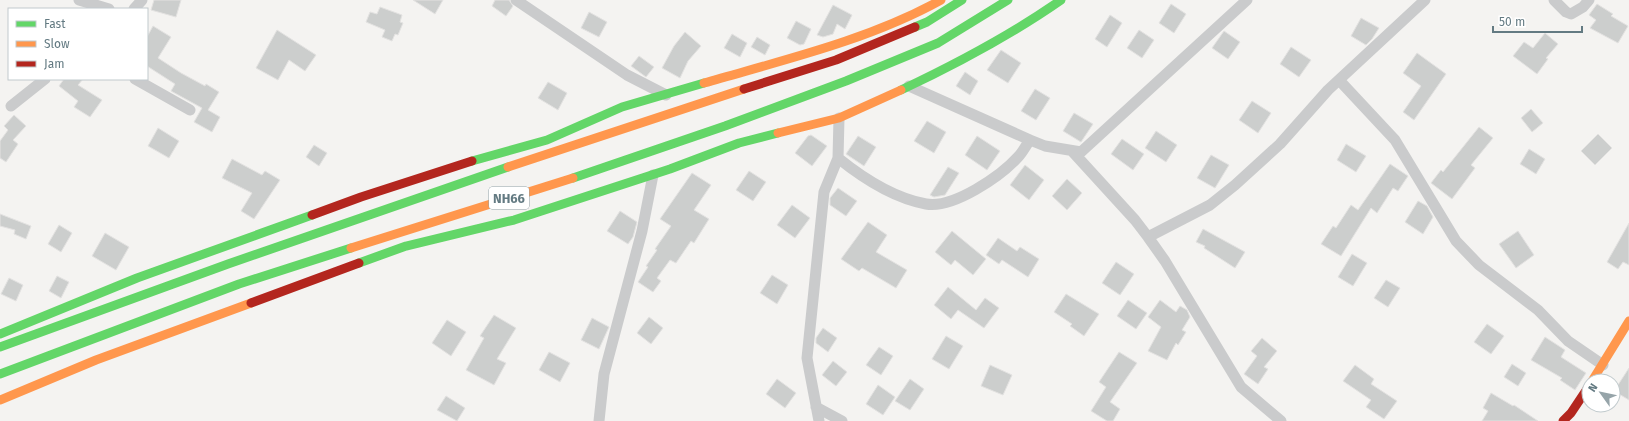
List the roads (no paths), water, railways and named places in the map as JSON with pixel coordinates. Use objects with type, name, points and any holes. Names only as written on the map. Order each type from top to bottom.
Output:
[{"type":"main road","points":[[0,334],[137,278],[230,246],[361,197],[462,164],[547,140],[622,107],[819,49],[912,16],[941,0]]},
{"type":"main road","name":"NH66","points":[[0,347],[228,264],[583,141],[836,60],[927,22],[962,0]]},
{"type":"main road","name":"NH66","points":[[0,374],[239,284],[572,178],[732,124],[846,81],[938,43],[1008,0]]},
{"type":"main road","points":[[0,400],[96,360],[406,246],[514,220],[653,175],[739,143],[839,118],[909,86],[995,42],[1034,19],[1061,0]]},
{"type":"main road","points":[[1597,373],[1629,321]]},
{"type":"main road","points":[[1563,421],[1571,414],[1581,398]]},
{"type":"street","points":[[79,0],[106,8]]},
{"type":"street","points":[[135,8],[142,0]]},
{"type":"street","points":[[516,0],[627,75],[666,95]]},
{"type":"street","points":[[909,86],[1045,146],[1080,152],[1247,0]]},
{"type":"street","points":[[1148,237],[1210,205],[1235,185],[1280,144],[1328,90],[1425,0]]},
{"type":"street","points":[[1554,0],[1566,12],[1572,14],[1583,7],[1589,0]]},
{"type":"street","points":[[11,106],[43,80]]},
{"type":"street","points":[[137,80],[190,110]]},
{"type":"street","points":[[1339,80],[1394,140],[1456,241],[1479,265],[1538,310],[1568,340],[1602,365]]},
{"type":"street","points":[[819,421],[807,358],[824,192],[838,158],[839,118]]},
{"type":"street","points":[[838,158],[874,184],[900,197],[928,205],[948,202],[976,191],[1018,157],[1030,140]]},
{"type":"street","points":[[1072,151],[1135,220],[1148,237],[1165,261],[1241,387],[1281,421]]},
{"type":"street","points":[[599,421],[604,374],[642,231],[653,175]]},
{"type":"street","points":[[816,407],[842,421]]}]
